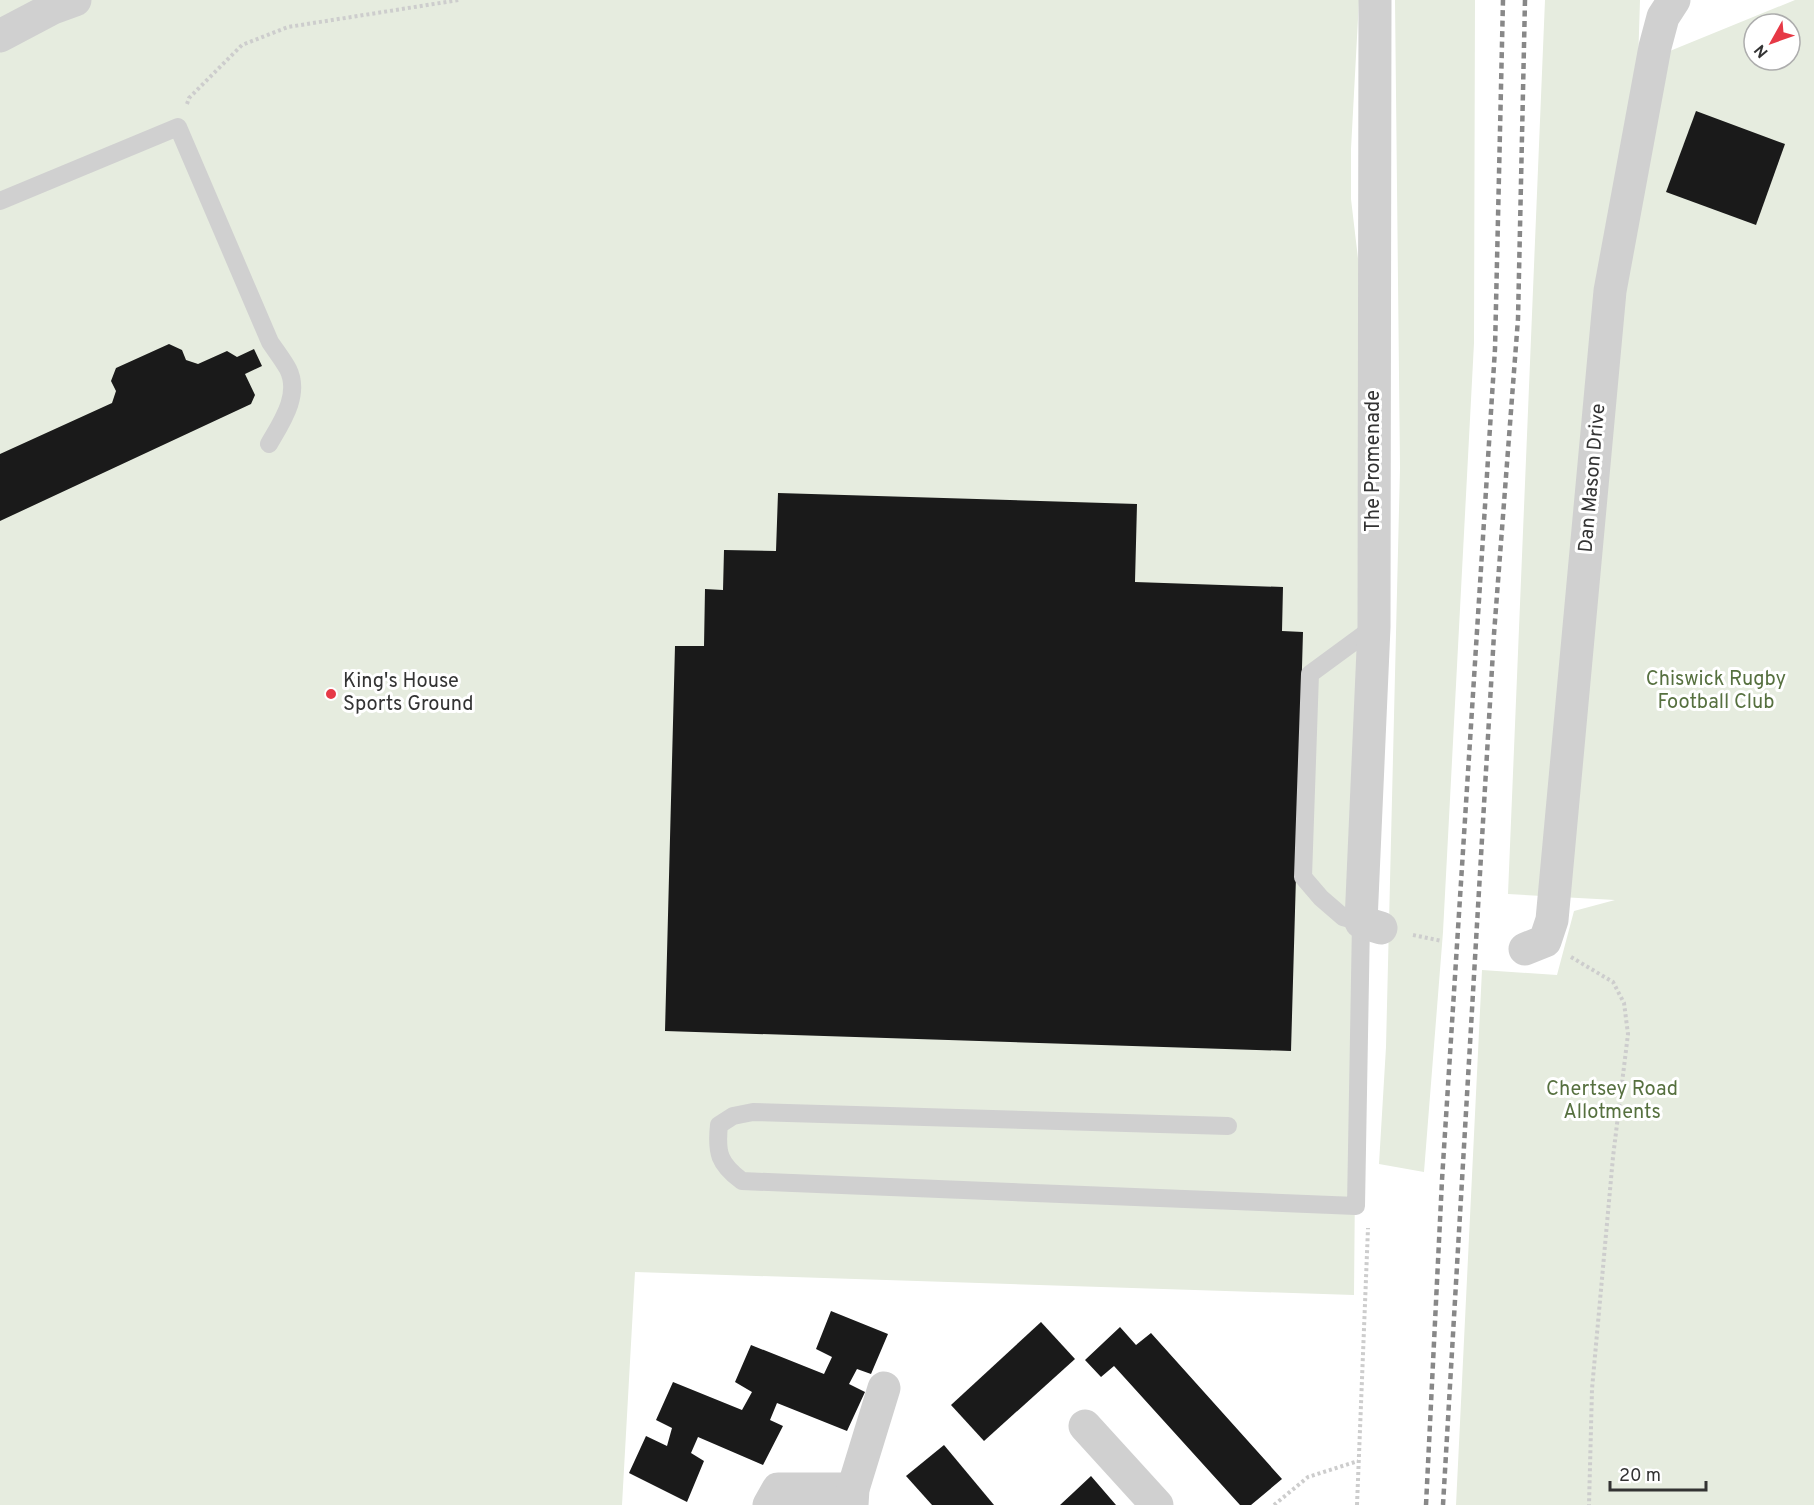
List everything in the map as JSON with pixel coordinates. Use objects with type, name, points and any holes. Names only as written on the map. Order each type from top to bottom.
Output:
[{"type":"street","points":[[0,36],[53,8],[75,0]]},
{"type":"street","name":"The Promenade","points":[[1371,925],[1375,0]]},
{"type":"street","name":"Dan Mason Drive","points":[[1535,945],[1552,920],[1610,291],[1655,47],[1663,17],[1674,0]]},
{"type":"street","points":[[769,1505],[778,1489],[853,1497],[884,1388]]},
{"type":"street","points":[[1085,1425],[1157,1505]]},
{"type":"lane","points":[[0,201],[178,127],[270,342],[289,371],[292,386],[290,402],[269,444]]},
{"type":"lane","points":[[1228,1126],[753,1112],[733,1116],[719,1125],[717,1141],[719,1158],[731,1173],[742,1181],[1356,1206],[1371,925],[1343,917],[1321,898],[1303,877],[1310,674],[1374,627]]},
{"type":"path","points":[[178,127],[189,98],[242,45],[288,27],[459,0]]},
{"type":"path","points":[[1535,945],[1613,982],[1624,1003],[1628,1034],[1613,1157],[1592,1389],[1589,1505]]},
{"type":"path","points":[[1274,1505],[1308,1477],[1358,1461]]},
{"type":"green space","points":[[0,0],[1359,0],[1351,149],[1351,199],[1363,301],[1354,1295],[635,1272],[622,1505],[0,1505]]},
{"type":"green space","points":[[1395,0],[1475,0],[1474,343],[1443,932],[1424,1172],[1379,1164],[1386,1047],[1400,468]]},
{"type":"green space","points":[[1545,0],[1640,0],[1638,64],[1742,22],[1742,72],[1802,72],[1802,12],[1766,12],[1795,0],[1814,0],[1814,1505],[1456,1505],[1482,970],[1557,975],[1574,911],[1615,900],[1508,894]]},
{"type":"building","points":[[1696,111],[1785,144],[1756,225],[1666,192]]},
{"type":"building","points":[[169,344],[182,350],[186,360],[198,364],[227,351],[237,357],[254,349],[262,366],[245,374],[255,395],[251,404],[0,521],[0,454],[112,403],[116,391],[111,381],[116,368]]},
{"type":"building","points":[[778,493],[1137,504],[1135,582],[1283,587],[1282,631],[1303,632],[1291,1051],[665,1031],[675,646],[704,646],[705,589],[723,590],[724,550],[776,551]]},
{"type":"building","points":[[831,1311],[888,1334],[871,1374],[857,1369],[849,1384],[865,1392],[847,1431],[777,1403],[770,1420],[783,1426],[763,1465],[698,1437],[691,1453],[704,1461],[687,1502],[629,1473],[646,1436],[667,1446],[672,1428],[656,1420],[673,1382],[742,1410],[752,1392],[735,1382],[751,1345],[824,1374],[832,1357],[816,1349]]},
{"type":"building","points":[[1041,1322],[1075,1359],[984,1441],[951,1405]]},
{"type":"building","points":[[1120,1327],[1136,1345],[1151,1333],[1282,1479],[1251,1505],[1240,1505],[1114,1366],[1101,1377],[1085,1360]]},
{"type":"building","points":[[944,1445],[994,1505],[932,1505],[906,1476]]},
{"type":"building","points":[[1091,1476],[1116,1505],[1060,1505],[1074,1492]]},
{"type":"railway","points":[[1426,1505],[1442,1180],[1495,349],[1503,0]]},
{"type":"railway","points":[[1443,1505],[1494,634],[1518,319],[1525,0]]},
{"type":"place","name":"King's House Sports Ground","points":[[331,694]]},
{"type":"park label","name":"Chiswick Rugby Football Club","points":[[1716,692]]},
{"type":"park label","name":"Chertsey Road Allotments","points":[[1612,1102]]}]
